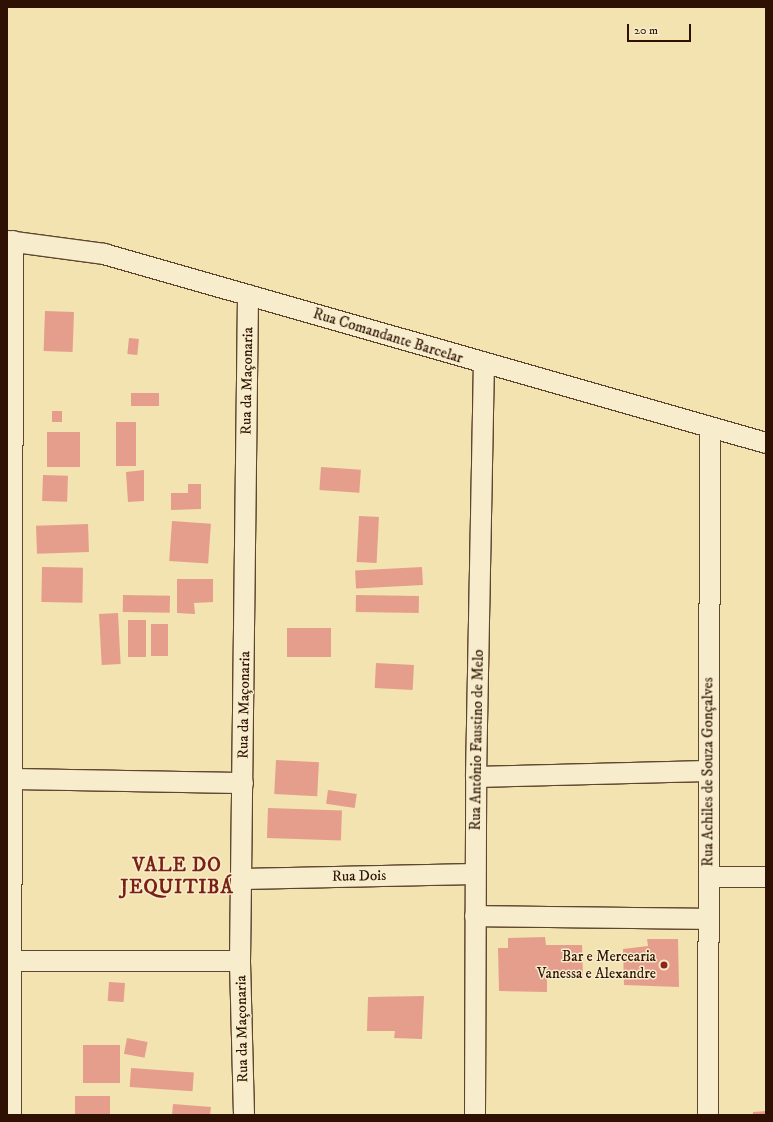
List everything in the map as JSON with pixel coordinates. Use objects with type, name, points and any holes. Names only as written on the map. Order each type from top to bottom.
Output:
[{"type":"street","name":"Rua Comandante Barcelar","points":[[10,241],[104,254],[248,294],[484,365],[710,429],[766,443]]},
{"type":"street","points":[[10,241],[9,878],[13,961],[12,1115]]},
{"type":"street","name":"Rua da Maçonaria","points":[[244,1115],[240,961],[244,783],[248,294]]},
{"type":"street","name":"Rua Antônio Faustino de Melo","points":[[476,1115],[476,776],[484,365]]},
{"type":"street","name":"Rua Achiles de Souza Gonçalves","points":[[708,1115],[707,919],[709,877],[707,771],[710,429]]},
{"type":"street","points":[[476,776],[707,771]]},
{"type":"street","points":[[10,780],[244,783]]},
{"type":"street","name":"Rua Dois","points":[[242,879],[476,874]]},
{"type":"street","points":[[709,877],[766,877]]},
{"type":"street","points":[[475,916],[707,919]]},
{"type":"street","points":[[13,961],[240,961]]},
{"type":"building","points":[[45,311],[74,312],[73,352],[44,351]]},
{"type":"building","points":[[129,338],[139,339],[137,355],[127,354]]},
{"type":"building","points":[[131,393],[159,393],[159,406],[131,406]]},
{"type":"building","points":[[52,411],[62,411],[62,422],[52,422]]},
{"type":"building","points":[[116,422],[136,422],[136,466],[116,466]]},
{"type":"building","points":[[47,432],[80,432],[80,467],[47,467]]},
{"type":"building","points":[[321,467],[361,470],[359,493],[319,490]]},
{"type":"building","points":[[144,470],[144,501],[128,502],[126,472]]},
{"type":"building","points":[[43,475],[68,476],[67,502],[42,501]]},
{"type":"building","points":[[188,484],[201,484],[201,509],[171,510],[171,493],[188,493]]},
{"type":"building","points":[[359,516],[379,517],[377,563],[357,562]]},
{"type":"building","points":[[172,521],[211,524],[208,564],[169,561]]},
{"type":"building","points":[[88,524],[89,552],[37,554],[36,526]]},
{"type":"building","points":[[42,567],[83,568],[82,603],[41,602]]},
{"type":"building","points":[[422,567],[423,585],[356,588],[355,571]]},
{"type":"building","points":[[177,579],[213,579],[213,602],[194,603],[195,614],[177,613]]},
{"type":"building","points":[[123,595],[170,596],[170,613],[123,612]]},
{"type":"building","points":[[356,595],[419,596],[419,613],[356,612]]},
{"type":"building","points":[[118,613],[121,664],[102,665],[99,614]]},
{"type":"building","points":[[128,620],[146,620],[146,657],[128,657]]},
{"type":"building","points":[[151,624],[168,624],[168,656],[151,656]]},
{"type":"building","points":[[287,628],[331,628],[331,657],[287,657]]},
{"type":"building","points":[[376,663],[414,665],[413,690],[375,688]]},
{"type":"building","points":[[276,760],[319,762],[317,796],[274,794]]},
{"type":"building","points":[[328,790],[357,794],[355,808],[326,804]]},
{"type":"building","points":[[268,808],[342,811],[341,841],[267,838]]},
{"type":"building","points":[[545,937],[546,945],[582,945],[583,978],[547,978],[547,992],[499,991],[498,948],[508,948],[508,938]]},
{"type":"building","name":"Bar e Mercearia Vanessa e Alexandre","points":[[647,939],[678,939],[679,987],[624,985],[623,949],[648,946]]},
{"type":"building","points":[[109,982],[125,983],[124,1002],[108,1001]]},
{"type":"building","points":[[424,996],[422,1039],[394,1038],[395,1031],[367,1031],[368,997]]},
{"type":"building","points":[[127,1038],[148,1042],[145,1058],[124,1054]]},
{"type":"building","points":[[83,1045],[120,1045],[120,1083],[83,1083]]},
{"type":"building","points":[[131,1068],[194,1072],[193,1091],[130,1087]]},
{"type":"building","points":[[75,1096],[110,1096],[110,1115],[75,1115]]},
{"type":"building","points":[[173,1104],[211,1107],[210,1115],[172,1115]]},
{"type":"building","points":[[766,1111],[766,1115],[753,1115],[753,1112]]},
{"type":"place","name":"Bar e Mercearia Vanessa e Alexandre","points":[[664,965]]},
{"type":"district","name":"VALE DO JEQUITIBÁ","points":[[177,877]]}]
